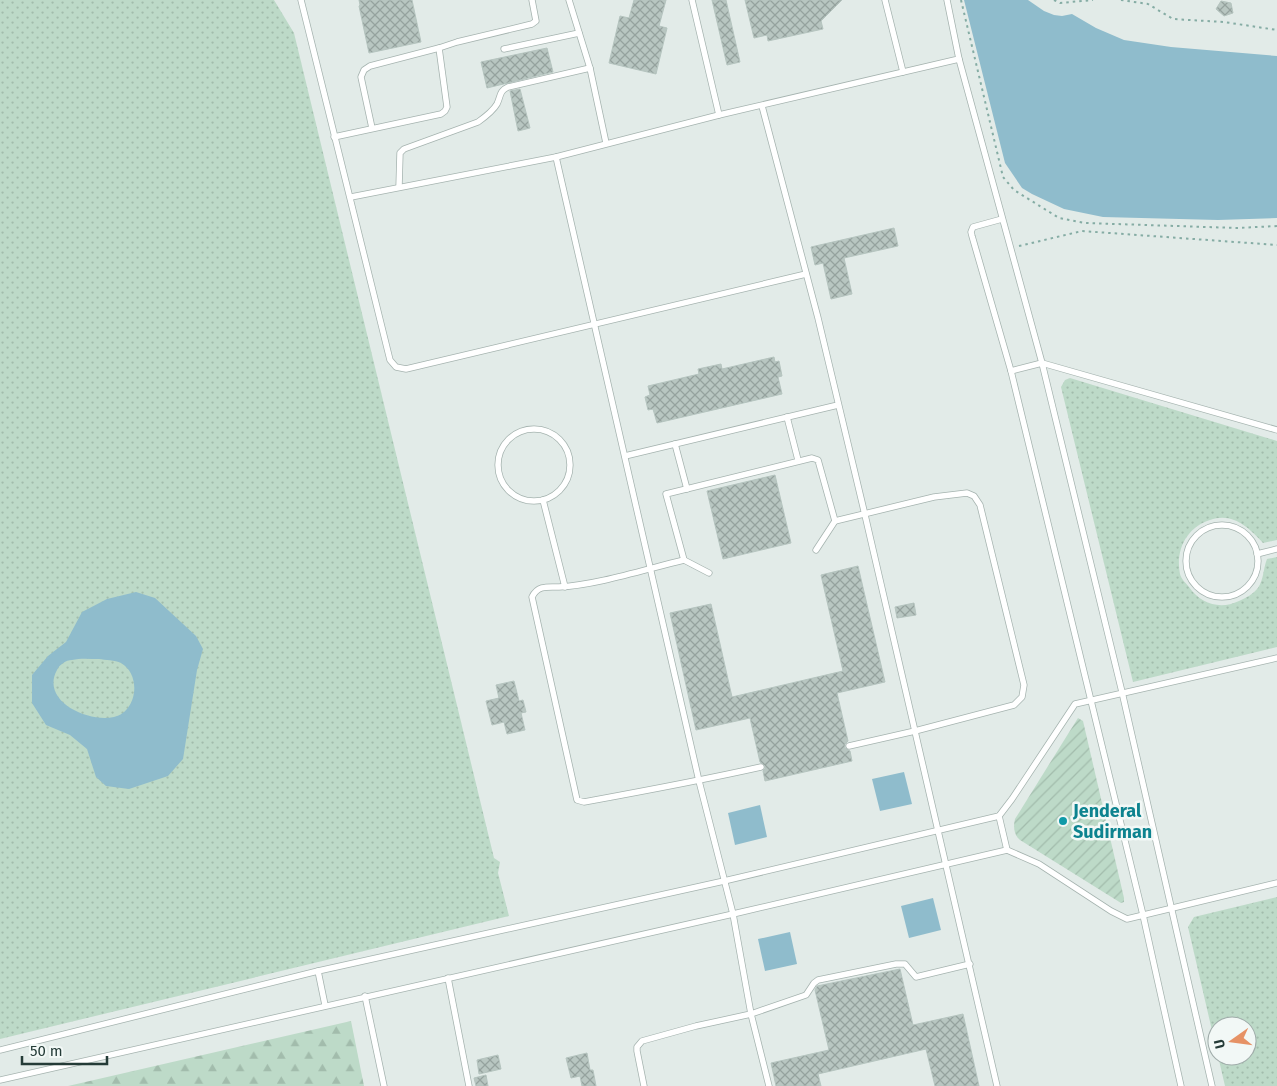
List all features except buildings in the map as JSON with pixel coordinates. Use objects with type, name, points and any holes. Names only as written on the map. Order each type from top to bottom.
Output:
[{"type":"lane","points":[[301,0],[390,360],[396,366],[406,369],[806,274]]},
{"type":"lane","points":[[372,128],[361,77],[364,70],[370,66],[457,42],[532,24],[536,20],[532,0]]},
{"type":"lane","points":[[569,0],[590,68],[606,144]]},
{"type":"lane","points":[[692,0],[719,116]]},
{"type":"lane","points":[[885,0],[903,72]]},
{"type":"lane","points":[[947,0],[959,59],[1042,363],[1122,692],[1212,1086]]},
{"type":"lane","points":[[504,49],[579,33]]},
{"type":"lane","points":[[334,137],[441,114],[445,111],[447,107],[439,48]]},
{"type":"lane","points":[[351,197],[556,157],[959,59]]},
{"type":"lane","points":[[398,188],[400,153],[404,149],[478,122],[487,116],[497,104],[500,93],[508,87],[590,68]]},
{"type":"lane","points":[[762,106],[806,274],[865,514],[997,1086]]},
{"type":"lane","points":[[556,157],[699,781],[733,914],[751,1014],[769,1086]]},
{"type":"lane","points":[[1002,219],[980,224],[973,227],[971,232],[1010,371],[1143,915],[1182,1086]]},
{"type":"lane","points":[[1010,371],[1042,363],[1277,430]]},
{"type":"lane","points":[[625,456],[838,405]]},
{"type":"lane","points":[[787,417],[798,460]]},
{"type":"lane","points":[[531,429],[544,430],[556,436],[565,446],[569,459],[569,472],[564,484],[555,494],[543,500],[530,501],[517,497],[507,488],[500,477],[498,464],[500,451],[508,440],[518,432],[531,429]]},
{"type":"lane","points":[[675,444],[687,489]]},
{"type":"lane","points":[[684,560],[666,495],[668,493],[812,458],[818,460],[835,521]]},
{"type":"lane","points":[[816,550],[835,521],[934,497],[966,494],[974,496],[980,505],[1024,685],[1022,697],[1014,705],[849,746]]},
{"type":"lane","points":[[543,500],[565,587]]},
{"type":"lane","points":[[1224,525],[1235,528],[1245,534],[1253,543],[1256,554],[1257,566],[1253,577],[1246,587],[1237,594],[1225,597],[1214,596],[1194,584],[1188,573],[1186,562],[1190,545],[1201,531],[1212,526],[1224,525]]},
{"type":"lane","points":[[1256,554],[1277,549]]},
{"type":"lane","points":[[709,573],[684,560],[601,580],[565,587],[540,588],[535,591],[532,597],[577,800],[584,802],[699,781],[762,767]]},
{"type":"lane","points":[[0,1050],[318,970],[724,881],[999,816],[1075,704],[1090,699],[1277,658]]},
{"type":"lane","points":[[999,816],[1006,850]]},
{"type":"lane","points":[[0,1080],[733,914],[1006,850],[1039,864],[1120,916],[1127,918],[1277,883]]},
{"type":"lane","points":[[644,1086],[636,1051],[642,1041],[696,1026],[751,1014],[806,995],[818,980],[896,964],[905,964],[916,978],[970,964]]},
{"type":"lane","points":[[318,970],[325,1005]]},
{"type":"lane","points":[[448,978],[469,1086]]},
{"type":"lane","points":[[366,996],[384,1086]]},
{"type":"path","points":[[961,0],[1004,177],[1014,190],[1059,218],[1085,223],[1237,228],[1277,226]]},
{"type":"path","points":[[1054,0],[1060,3],[1093,0]]},
{"type":"path","points":[[1122,0],[1148,4],[1173,19],[1224,22],[1277,30]]},
{"type":"path","points":[[1010,249],[1082,231],[1277,245]]},
{"type":"green space","points":[[0,0],[274,0],[294,33],[494,858],[500,862],[498,873],[509,916],[0,1039]]},
{"type":"green space","points":[[1070,378],[1277,441],[1277,540],[1263,543],[1240,523],[1226,518],[1210,520],[1195,528],[1184,541],[1179,556],[1179,565],[1181,578],[1199,598],[1211,604],[1225,605],[1239,601],[1254,592],[1261,581],[1267,559],[1277,557],[1277,647],[1133,682],[1061,387],[1065,380]]},
{"type":"green space","points":[[1078,718],[1083,721],[1124,898],[1124,902],[1121,903],[1020,840],[1014,831],[1015,819]]},
{"type":"green space","points":[[1277,897],[1277,1086],[1225,1086],[1220,1066],[1257,1066],[1257,1016],[1209,1016],[1188,927],[1194,917]]},
{"type":"green space","points":[[351,1021],[364,1086],[68,1086]]},
{"type":"water","points":[[964,0],[1028,0],[1044,11],[1054,15],[1072,14],[1096,28],[1124,40],[1171,47],[1277,56],[1277,218],[1218,220],[1103,217],[1064,209],[1022,188],[1005,163]]},
{"type":"water","points":[[136,592],[155,598],[196,636],[203,649],[197,670],[183,759],[168,776],[129,789],[106,786],[96,777],[87,749],[70,735],[46,725],[32,703],[32,675],[48,656],[66,642],[82,612],[107,599]],"holes":[[[78,659],[101,659],[121,663],[128,669],[134,684],[134,693],[128,708],[122,714],[114,717],[92,717],[80,713],[61,700],[55,691],[54,681],[58,668],[63,663]]]},
{"type":"water","points":[[904,772],[912,804],[880,811],[872,779]]},
{"type":"water","points":[[760,805],[767,837],[735,845],[728,813]]},
{"type":"water","points":[[933,898],[941,930],[909,938],[901,906]]},
{"type":"water","points":[[790,932],[797,964],[765,971],[758,939]]},
{"type":"place","name":"Jenderal Sudirman","points":[[1063,821]]}]
